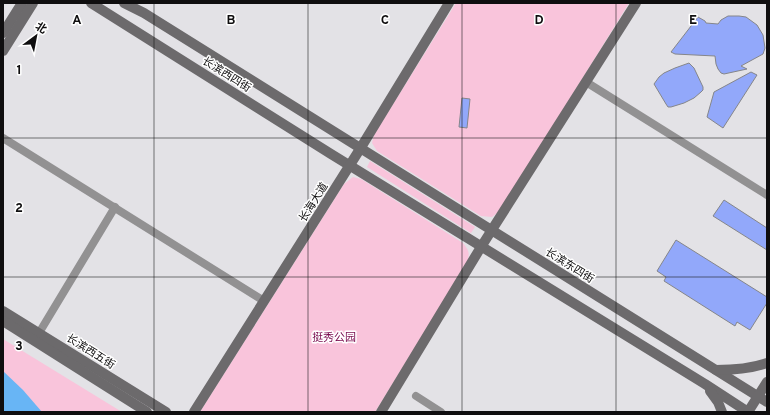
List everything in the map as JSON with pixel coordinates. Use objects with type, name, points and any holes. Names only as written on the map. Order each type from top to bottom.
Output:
[{"type":"main road","points":[[3,33],[22,3]]},
{"type":"main road","points":[[3,51],[33,3]]},
{"type":"main road","name":"长滨西四街","points":[[91,3],[350,165]]},
{"type":"main road","name":"长滨西四街","points":[[124,3],[144,13],[360,149]]},
{"type":"main road","name":"长海大道","points":[[194,412],[360,149],[449,3]]},
{"type":"main road","points":[[381,412],[481,247],[636,3]]},
{"type":"main road","name":"长滨东四街","points":[[360,149],[763,399]]},
{"type":"main road","points":[[350,165],[748,412],[763,399],[767,382]]},
{"type":"main road","name":"长滨西五街","points":[[3,311],[166,412]]},
{"type":"main road","name":"长滨西五街","points":[[3,321],[147,412]]},
{"type":"main road","points":[[716,370],[750,368],[767,363]]},
{"type":"main road","points":[[705,384],[718,402],[722,412]]},
{"type":"street","points":[[586,82],[767,195]]},
{"type":"street","points":[[3,138],[264,300]]},
{"type":"street","points":[[39,333],[115,208]]},
{"type":"street","points":[[416,396],[441,412]]},
{"type":"green space","points":[[456,3],[629,3],[501,210],[492,217],[481,216],[377,151],[372,143],[374,135]]},
{"type":"green space","points":[[370,161],[475,227],[471,233],[367,167]]},
{"type":"green space","name":"挺秀公园","points":[[353,177],[361,179],[463,243],[469,253],[466,265],[375,412],[200,412],[344,184]]},
{"type":"green space","points":[[3,339],[122,412],[3,412]]},
{"type":"water","points":[[3,371],[23,390],[42,412],[3,412]]},
{"type":"building","points":[[728,16],[746,17],[757,25],[763,35],[765,48],[763,54],[741,66],[747,69],[724,74],[718,69],[715,56],[675,54],[671,52],[698,17],[706,23],[718,24],[721,20]]},
{"type":"building","points":[[689,63],[694,68],[703,90],[694,98],[684,103],[668,107],[654,84],[664,73]]},
{"type":"building","points":[[751,72],[757,75],[723,128],[707,117],[714,92]]},
{"type":"building","points":[[462,98],[470,99],[467,128],[459,127]]},
{"type":"building","points":[[724,200],[767,228],[767,250],[713,216]]},
{"type":"building","points":[[676,240],[767,297],[767,303],[750,330],[737,322],[735,326],[664,281],[666,277],[657,271]]}]
